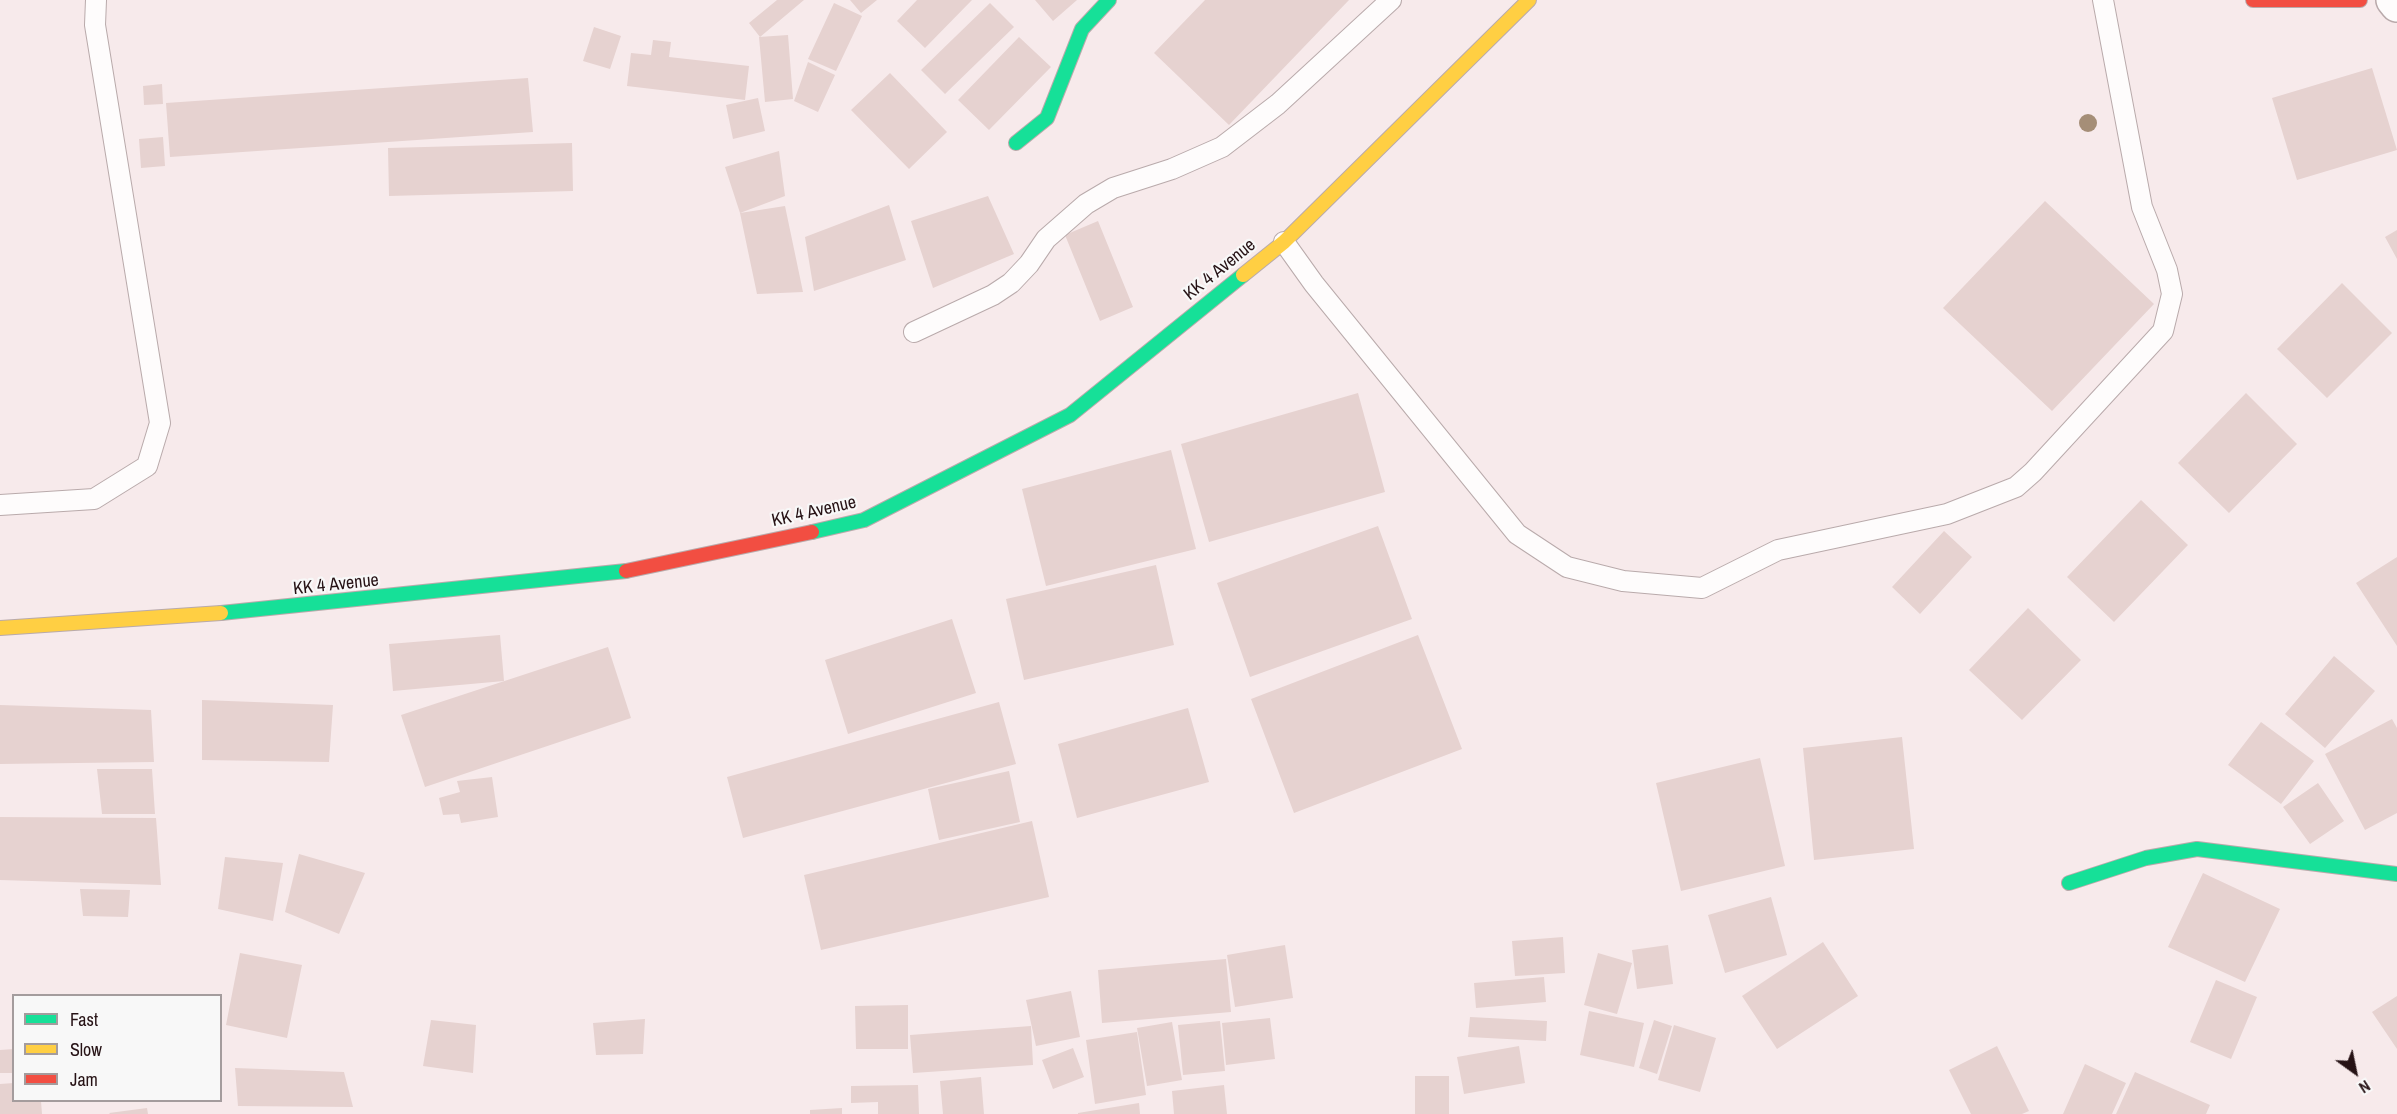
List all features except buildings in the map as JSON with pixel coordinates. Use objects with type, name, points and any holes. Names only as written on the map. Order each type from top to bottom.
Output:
[{"type":"main road","points":[[1016,143],[1047,118],[1082,29],[1108,0]]},
{"type":"main road","name":"KK 4 Avenue","points":[[0,628],[276,609],[643,569],[864,519],[1070,415],[1284,242],[1529,0]]},
{"type":"main road","points":[[2253,0],[2360,0]]},
{"type":"main road","points":[[2069,883],[2146,858],[2197,849],[2397,874]]},
{"type":"street","points":[[2393,0],[2397,5]]},
{"type":"lane","points":[[0,506],[94,499],[147,466],[160,423],[95,25],[96,0]]},
{"type":"lane","points":[[914,332],[993,295],[1011,283],[1029,264],[1046,239],[1086,204],[1113,188],[1172,169],[1222,147],[1278,104],[1391,0]]},
{"type":"lane","points":[[1284,242],[1314,284],[1517,534],[1567,567],[1623,581],[1702,588],[1778,550],[1947,513],[2016,487],[2033,472],[2163,331],[2172,294],[2167,270],[2142,207],[2103,0]]},
{"type":"traffic: fast","points":[[1016,143],[1047,118],[1082,29],[1109,0]]},
{"type":"traffic: fast","points":[[812,532],[864,520],[1070,415],[1243,275]]},
{"type":"traffic: fast","points":[[221,613],[626,571]]},
{"type":"traffic: fast","points":[[2069,883],[2146,858],[2197,849],[2397,874]]},
{"type":"traffic: slow","points":[[1243,275],[1284,242],[1529,0]]},
{"type":"traffic: slow","points":[[0,628],[221,613]]},
{"type":"traffic: jam","points":[[2253,0],[2360,0]]},
{"type":"traffic: jam","points":[[626,571],[812,532]]}]
